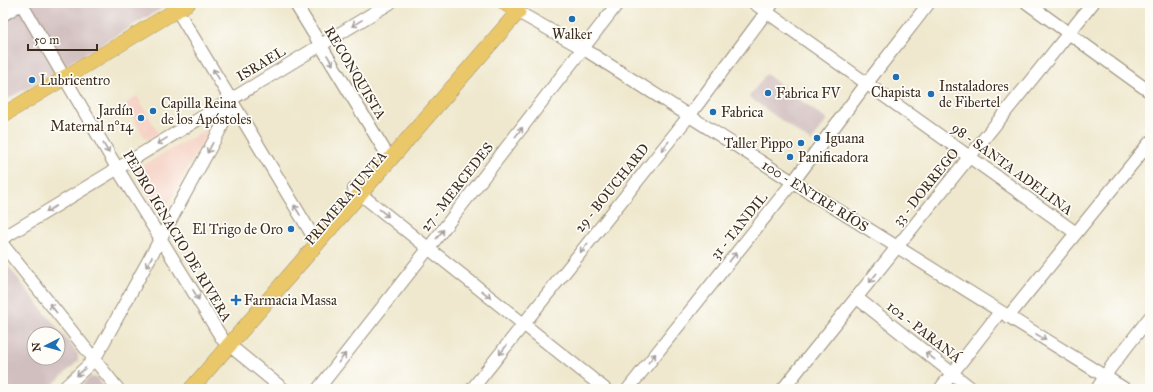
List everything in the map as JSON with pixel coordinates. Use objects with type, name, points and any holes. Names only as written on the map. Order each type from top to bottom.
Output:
[{"type":"main road","points":[[3,115],[183,6]]},
{"type":"main road","name":"PRIMERA JUNTA","points":[[181,389],[226,343],[315,240],[511,7]]},
{"type":"main road","points":[[191,389],[226,343]]},
{"type":"street","name":"RECONQUISTA","points":[[295,3],[388,155]]},
{"type":"street","name":"ISRAEL","points":[[3,238],[390,3]]},
{"type":"street","name":"27 - MERCEDES","points":[[318,389],[584,49],[618,3]]},
{"type":"street","name":"98 - SANTA ADELINA","points":[[754,3],[770,8],[867,83],[1076,233]]},
{"type":"street","name":"31 - TANDIL","points":[[628,389],[793,182],[929,3]]},
{"type":"street","points":[[1027,3],[1150,92]]},
{"type":"street","name":"33 - DORREGO","points":[[783,389],[1093,3]]},
{"type":"street","points":[[3,15],[21,4]]},
{"type":"street","name":"PEDRO IGNACIO DE RIVERA","points":[[21,4],[117,168],[226,343],[283,389]]},
{"type":"street","points":[[183,6],[232,99],[315,240]]},
{"type":"street","name":"100 - ENTRE RÍOS","points":[[511,7],[584,49],[793,182],[1125,389]]},
{"type":"street","name":"29 - BOUCHARD","points":[[472,389],[689,116],[770,8]]},
{"type":"street","points":[[63,389],[94,360],[221,128],[232,99]]},
{"type":"street","points":[[940,389],[1076,233],[1150,142]]},
{"type":"street","points":[[357,191],[428,249],[606,389]]},
{"type":"street","points":[[3,245],[118,389]]},
{"type":"street","name":"102 - PARANÁ","points":[[857,298],[972,389]]},
{"type":"street","points":[[1097,389],[1110,367],[1150,317]]},
{"type":"shaded area","points":[[3,3],[171,3],[3,102]]},
{"type":"shaded area","points":[[766,74],[827,120],[811,142],[749,97]]},
{"type":"shaded area","name":"Jardín Maternal n°14","points":[[137,96],[158,133],[146,140],[125,104]]},
{"type":"shaded area","points":[[207,129],[208,131],[163,213],[158,213],[133,171]]},
{"type":"shaded area","points":[[3,260],[56,326],[26,326],[26,366],[66,366],[66,339],[78,354],[78,361],[48,389],[3,389]]},
{"type":"shaded area","points":[[90,377],[97,378],[105,389],[78,389]]},
{"type":"place","name":"Walker","points":[[572,19]]},
{"type":"place","name":"Chapista","points":[[896,77]]},
{"type":"place","name":"Lubricentro","points":[[32,80]]},
{"type":"place","name":"Fabrica FV","points":[[768,93]]},
{"type":"place","name":"Instaladores de Fibertel","points":[[931,94]]},
{"type":"place","name":"Capilla Reina de los Apóstoles","points":[[153,111]]},
{"type":"place","name":"Fabrica","points":[[713,112]]},
{"type":"place","name":"Jardín Maternal n°14","points":[[141,118]]},
{"type":"place","name":"Iguana","points":[[817,138]]},
{"type":"place","name":"Taller Pippo","points":[[801,143]]},
{"type":"place","name":"Panificadora","points":[[790,157]]},
{"type":"place","name":"El Trigo de Oro","points":[[291,229]]},
{"type":"place","name":"Farmacia Massa","points":[[236,300]]}]
